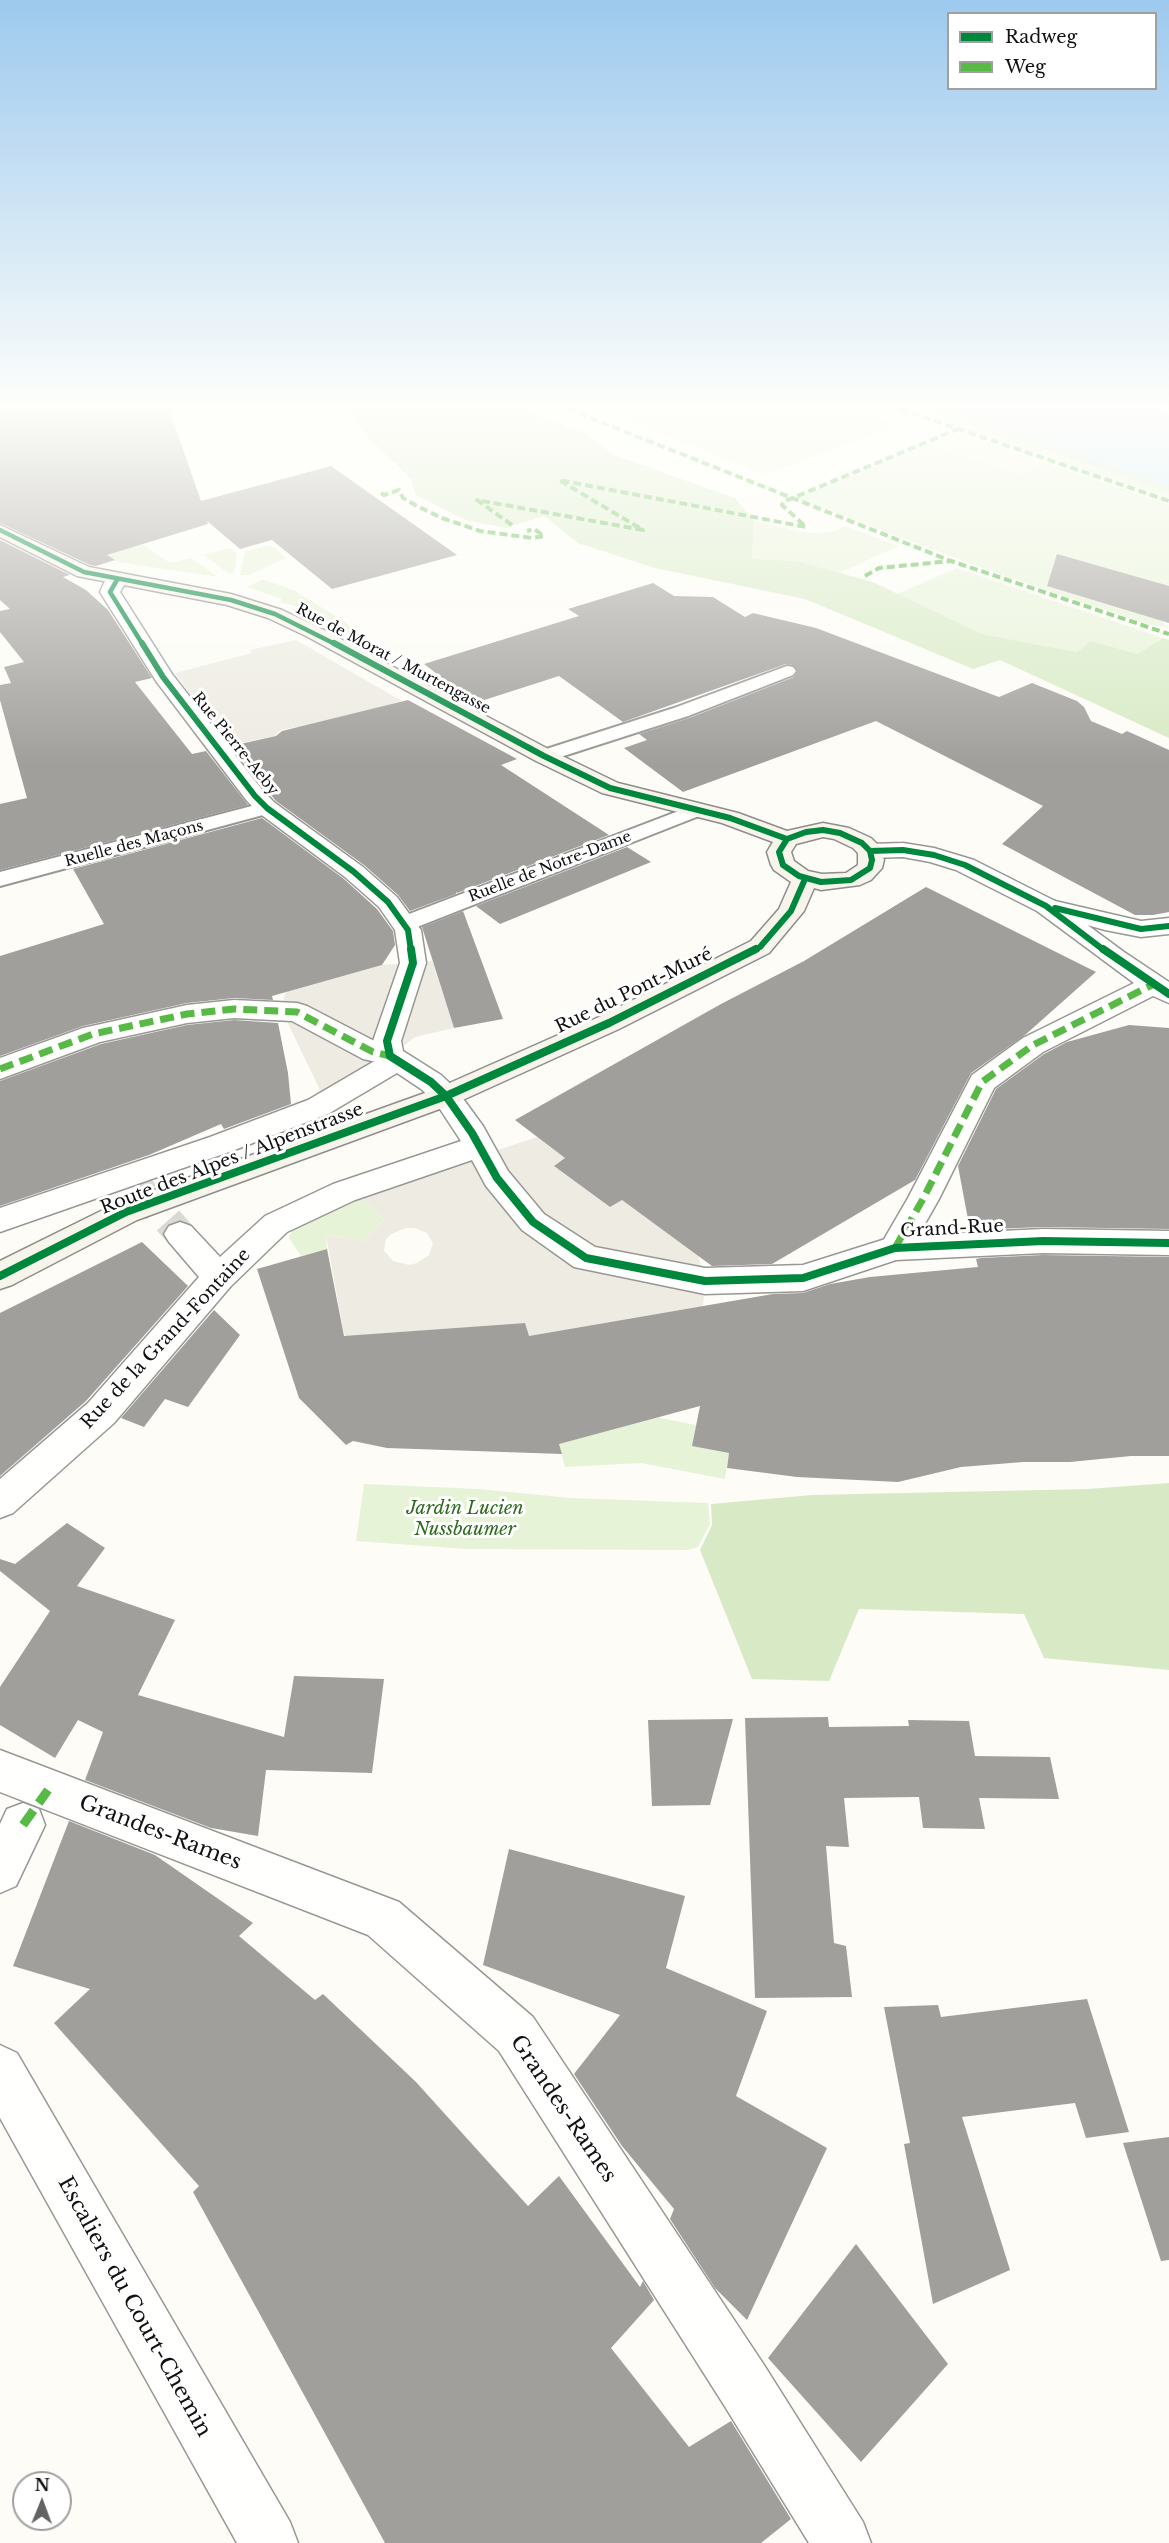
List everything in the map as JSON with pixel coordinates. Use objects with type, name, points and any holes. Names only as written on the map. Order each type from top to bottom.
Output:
[{"type":"main road","name":"Rue de Morat / Murtengasse","points":[[0,530],[70,567],[92,575],[231,600],[275,614],[314,632],[544,756],[610,788],[697,810],[756,827],[787,839]]},
{"type":"main road","points":[[832,831],[856,839],[870,851],[872,860],[870,868],[851,880],[836,883],[806,879],[792,873],[783,865],[778,856],[780,847],[787,839],[806,832],[832,831]]},
{"type":"main road","name":"Rue du Pont-Muré","points":[[446,1096],[609,1023],[760,947],[791,910],[806,879]]},
{"type":"main road","name":"Route des Alpes / Alpenstrasse","points":[[0,1276],[126,1212],[446,1096]]},
{"type":"street","name":"Rue Pierre-Aeby","points":[[117,580],[110,592],[163,677],[210,741],[267,808],[354,872],[388,902],[404,924]]},
{"type":"street","points":[[870,851],[903,850],[933,855],[965,865],[1046,906],[1161,989]]},
{"type":"street","points":[[1046,906],[1135,928],[1169,926]]},
{"type":"street","points":[[0,1220],[133,1182],[318,1107],[393,1059],[387,1041],[413,963],[408,930],[404,924]]},
{"type":"street","points":[[895,1248],[923,1199],[982,1082],[1033,1045],[1161,989]]},
{"type":"street","name":"Grand-Rue","points":[[0,1069],[93,1034],[140,1023],[222,1010],[281,1009],[297,1012],[373,1052],[393,1059],[431,1082],[446,1096],[497,1178],[534,1222],[586,1257],[705,1281],[803,1278],[895,1248],[1044,1241],[1169,1243]]},
{"type":"street","name":"Rue de la Grand-Fontaine","points":[[0,1502],[101,1413],[219,1277],[276,1224],[344,1192],[479,1146]]},
{"type":"street","points":[[180,1234],[219,1277]]},
{"type":"street","points":[[0,1771],[35,1808],[0,1870]]},
{"type":"street","name":"Grandes-Rames","points":[[35,1808],[383,1918],[516,2034],[831,2538]]},
{"type":"street","name":"Escaliers du Court-Chemin","points":[[0,2070],[269,2543]]},
{"type":"lane","points":[[544,756],[681,712],[787,671]]},
{"type":"lane","name":"Ruelle des Maçons","points":[[0,879],[267,808]]},
{"type":"lane","name":"Ruelle de Notre-Dame","points":[[404,924],[697,810]]},
{"type":"green space","points":[[559,528],[754,528],[752,559],[796,561],[873,582],[982,634],[1077,652],[1091,641],[1137,654],[1163,638],[1169,640],[1169,738],[1000,660],[973,669],[805,599],[655,568],[578,543]]},
{"type":"green space","points":[[754,528],[785,528],[809,533],[832,532],[841,528],[850,528],[899,546],[839,573],[796,561],[752,559]]},
{"type":"green space","points":[[875,528],[1169,528],[1169,611],[1160,620],[1163,621],[1165,627],[1150,625],[998,574]]},
{"type":"green space","points":[[142,544],[170,563],[191,558],[218,577],[118,562],[107,555]]},
{"type":"green space","points":[[271,545],[286,558],[249,575],[240,575],[245,551]]},
{"type":"green space","points":[[229,548],[237,553],[234,573],[229,574],[204,555]]},
{"type":"green space","points":[[957,568],[1163,638],[1137,654],[1091,642],[1077,652],[982,634],[897,594]]},
{"type":"green space","points":[[263,579],[295,591],[339,618],[372,643],[370,645],[295,606],[280,602],[282,599],[247,587]]},
{"type":"green space","points":[[360,1196],[384,1220],[363,1241],[326,1235],[327,1249],[301,1256],[289,1238],[293,1227]]},
{"type":"green space","points":[[645,1415],[696,1425],[693,1446],[729,1453],[725,1479],[641,1463],[565,1467],[559,1444]]},
{"type":"green space","points":[[1169,1483],[1169,1670],[1044,1658],[1024,1614],[859,1609],[829,1681],[752,1679],[700,1550],[712,1525],[711,1504],[812,1495],[1088,1489]]},
{"type":"green space","name":"Jardin Lucien Nussbaumer","points":[[364,1484],[479,1489],[571,1498],[708,1503],[710,1524],[698,1547],[688,1550],[467,1549],[356,1541]]},
{"type":"shaded area","points":[[296,640],[402,701],[307,729],[296,727],[281,730],[275,736],[227,746],[175,673],[252,653],[250,650]]},
{"type":"shaded area","points":[[432,961],[454,1028],[415,1037],[390,1056],[321,1092],[281,1009],[286,992],[382,965]]},
{"type":"shaded area","points":[[537,1137],[565,1158],[554,1166],[610,1207],[622,1200],[698,1255],[705,1281],[703,1306],[529,1336],[524,1323],[376,1334],[350,1344],[344,1334],[326,1235],[363,1241],[384,1220],[360,1196]],"holes":[[[406,1228],[414,1228],[427,1233],[433,1243],[429,1255],[409,1265],[393,1261],[384,1251],[386,1239],[391,1234]]]},
{"type":"building","points":[[10,528],[196,528],[107,555],[115,560],[96,566]]},
{"type":"building","points":[[215,528],[418,528],[457,555],[332,589],[272,540],[240,549]]},
{"type":"building","points":[[0,540],[70,575],[63,577],[86,590],[108,610],[152,678],[135,682],[192,754],[206,751],[248,805],[0,870],[0,804],[27,798],[0,700],[0,685],[11,683],[4,667],[24,662],[0,632],[0,611],[10,609],[0,600]]},
{"type":"building","points":[[1057,554],[1169,586],[1169,623],[1047,586]]},
{"type":"building","points":[[653,583],[674,596],[713,597],[745,617],[753,613],[816,628],[999,697],[1032,683],[1077,701],[1084,707],[1091,721],[1122,734],[1127,731],[1169,750],[1169,912],[1135,915],[1002,844],[1043,806],[876,721],[683,792],[624,748],[647,740],[639,734],[689,718],[794,677],[798,671],[793,665],[786,664],[623,722],[559,676],[475,703],[424,664],[579,616],[568,609]]},
{"type":"building","points":[[408,700],[517,759],[501,765],[609,835],[410,911],[398,895],[364,865],[276,801],[231,746]]},
{"type":"building","points":[[262,818],[344,879],[377,909],[393,931],[395,945],[382,965],[272,996],[273,1000],[234,998],[187,1003],[83,1026],[0,1056],[0,956],[104,924],[73,869]]},
{"type":"building","points":[[627,847],[651,862],[500,924],[476,906]]},
{"type":"building","points":[[926,887],[1096,972],[1025,1035],[971,1073],[915,1180],[772,1264],[712,1266],[622,1200],[610,1207],[554,1166],[565,1158],[515,1120],[721,1004],[804,961]]},
{"type":"building","points":[[463,911],[503,1019],[454,1028],[422,927]]},
{"type":"building","points":[[234,1020],[278,1023],[288,1073],[291,1104],[224,1129],[221,1124],[149,1155],[0,1206],[0,1081],[101,1044],[187,1025]]},
{"type":"building","points":[[1129,1025],[1169,1028],[1169,1229],[1043,1227],[970,1230],[958,1166],[996,1089],[1044,1054],[1067,1042]]},
{"type":"building","points":[[142,1242],[188,1286],[86,1401],[0,1476],[0,1313]]},
{"type":"building","points":[[327,1249],[344,1336],[525,1323],[529,1336],[773,1294],[803,1293],[830,1284],[870,1277],[978,1267],[976,1259],[981,1258],[1043,1255],[1169,1257],[1169,1456],[1131,1456],[1070,1462],[1023,1462],[961,1467],[898,1482],[797,1477],[727,1468],[729,1453],[692,1446],[700,1406],[559,1444],[562,1454],[387,1448],[353,1441],[346,1445],[299,1398],[257,1269]]},
{"type":"building","points":[[214,1310],[240,1335],[188,1407],[165,1399],[144,1427],[121,1418]]},
{"type":"building","points":[[67,1523],[105,1548],[77,1586],[175,1620],[138,1695],[284,1737],[294,1676],[384,1679],[372,1773],[266,1770],[258,1836],[211,1828],[85,1780],[103,1732],[78,1720],[55,1758],[0,1725],[0,1687],[50,1611],[0,1571],[0,1559],[15,1564]]},
{"type":"building","points":[[828,1717],[829,1727],[909,1726],[908,1720],[969,1721],[975,1756],[1050,1757],[1059,1799],[979,1798],[985,1829],[923,1828],[919,1797],[844,1798],[849,1847],[826,1846],[834,1943],[846,1946],[852,1997],[755,1998],[745,1718]]},
{"type":"building","points":[[733,1719],[710,1805],[652,1806],[648,1720]]},
{"type":"building","points":[[69,1821],[155,1855],[253,1923],[239,1936],[315,2000],[323,1994],[416,2082],[528,2206],[559,2176],[640,2287],[643,2281],[654,2300],[611,2348],[689,2447],[731,2421],[791,2519],[761,2543],[385,2543],[193,2192],[199,2186],[54,2023],[90,1989],[13,1966]]},
{"type":"building","points":[[509,1849],[685,1896],[666,1968],[767,2011],[736,2096],[827,2148],[747,2320],[715,2288],[670,2219],[674,2209],[622,2146],[574,2074],[620,2015],[483,1965]]},
{"type":"building","points":[[1087,1999],[1129,2132],[1086,2138],[1075,2103],[962,2117],[1010,2270],[933,2304],[904,2144],[910,2143],[884,2007],[938,2005],[941,2017]]},
{"type":"building","points":[[1169,2137],[1169,2260],[1161,2261],[1123,2143]]},
{"type":"building","points":[[856,2244],[948,2364],[861,2462],[768,2358]]},
{"type":"tunnel","points":[[138,1187],[180,1234]]},
{"type":"marked path","points":[[470,528],[532,538],[544,536],[534,529],[527,531]]},
{"type":"marked path","points":[[630,528],[643,530],[639,528]]},
{"type":"marked path","points":[[867,528],[951,561],[1169,634]]},
{"type":"marked path","points":[[865,576],[879,568],[951,561]]},
{"type":"marked path","points":[[895,1248],[923,1199],[982,1082],[1033,1045],[1154,984]]},
{"type":"marked path","points":[[0,1069],[93,1034],[187,1014],[234,1009],[297,1012],[373,1052],[390,1056]]},
{"type":"marked path","points":[[23,1825],[48,1790]]},
{"type":"cycle path","points":[[0,530],[84,572],[231,600],[275,614],[313,632],[544,756],[610,788],[730,818],[787,839]]},
{"type":"cycle path","points":[[117,580],[110,592],[163,677],[255,796],[267,808],[354,872],[388,902],[408,930],[413,963],[387,1041],[390,1056],[431,1082],[446,1096],[472,1133],[497,1178],[533,1222],[586,1258],[705,1281],[803,1278],[895,1248],[1043,1241],[1169,1243]]},
{"type":"cycle path","points":[[823,830],[840,833],[862,843],[870,851],[872,860],[870,868],[851,880],[821,882],[799,876],[783,865],[779,852],[787,839],[806,832],[823,830]]},
{"type":"cycle path","points":[[870,851],[903,850],[934,855],[965,865],[1046,906],[1115,958],[1169,994]]},
{"type":"cycle path","points":[[0,1276],[126,1212],[446,1096],[609,1023],[760,947],[791,911],[805,879]]},
{"type":"cycle path","points":[[1055,908],[1141,929],[1169,926]]}]
